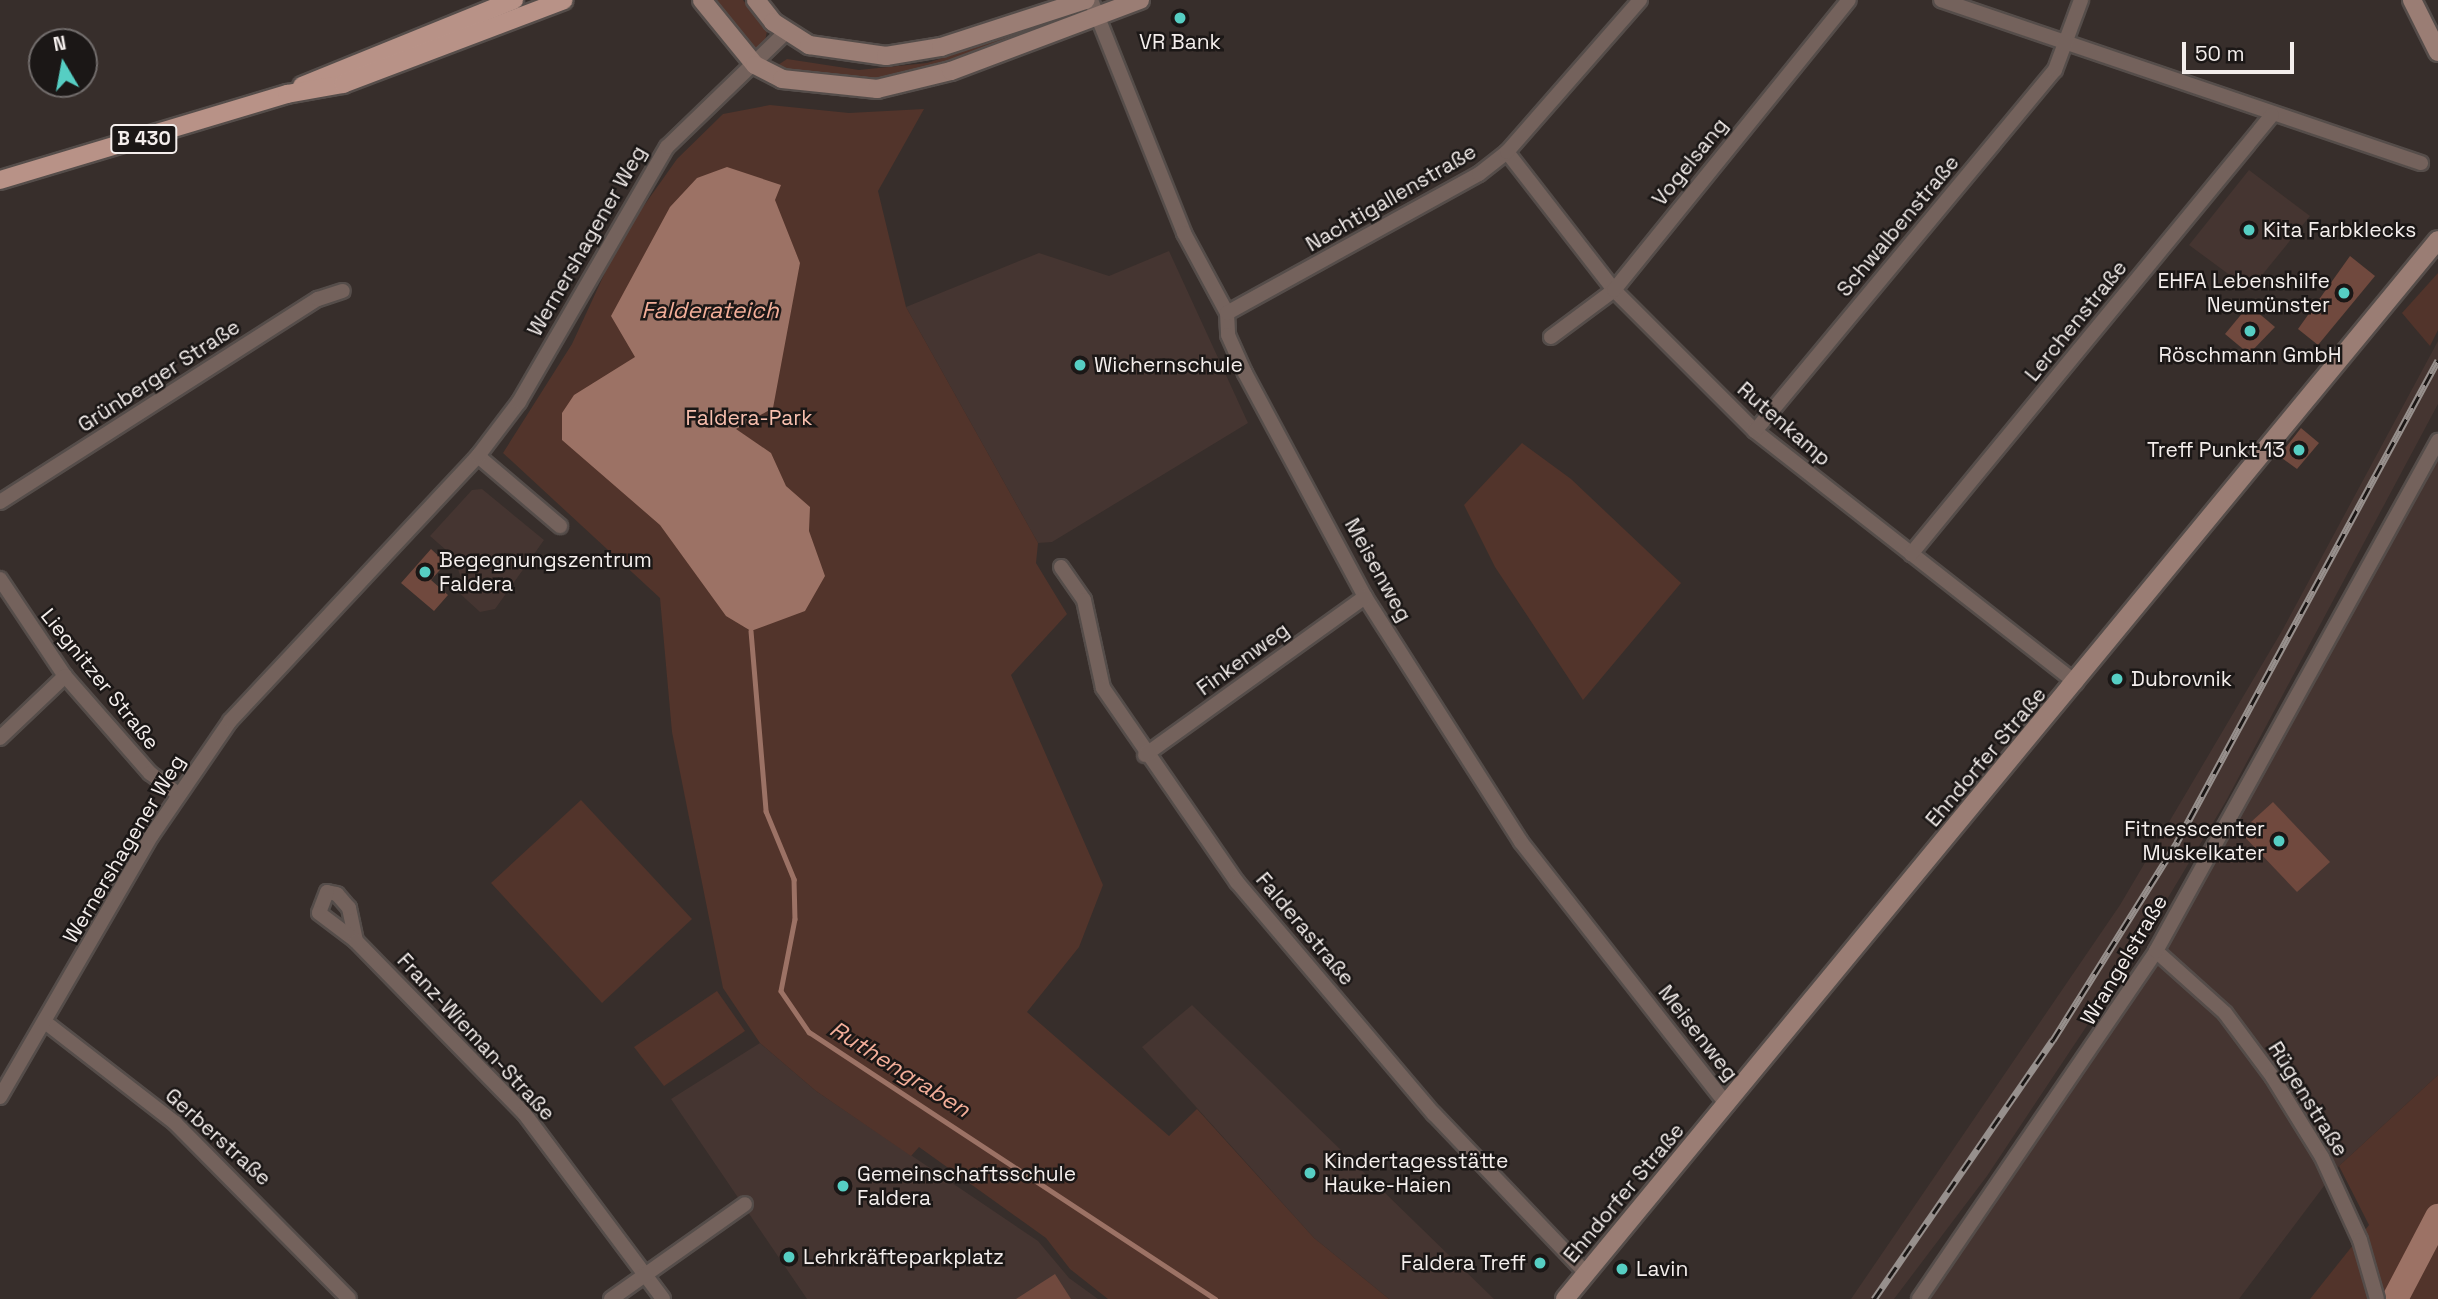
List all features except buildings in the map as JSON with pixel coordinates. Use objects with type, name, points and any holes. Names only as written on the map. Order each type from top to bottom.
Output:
[{"type":"main road","name":"B 430","points":[[0,180],[287,94],[514,0]]},
{"type":"main road","name":"B 430","points":[[287,94],[342,84],[559,1]]},
{"type":"street","points":[[702,0],[755,65],[782,79],[877,89],[951,71],[1092,5]]},
{"type":"street","points":[[756,0],[786,32],[821,48],[886,56],[941,47],[1092,5],[1140,0]]},
{"type":"street","name":"Nachtigallenstraße","points":[[1227,313],[1431,204],[1507,152],[1640,0]]},
{"type":"street","name":"Vogelsang","points":[[1551,337],[1614,290],[1849,0]]},
{"type":"street","points":[[1941,0],[2272,115],[2421,163]]},
{"type":"street","name":"Schwalbenstraße","points":[[1755,431],[2055,70],[2081,0]]},
{"type":"street","points":[[2412,0],[2434,35],[2438,52]]},
{"type":"street","name":"Meisenweg","points":[[1092,5],[1184,233],[1227,313],[1228,335],[1245,373],[1365,597],[1521,842],[1727,1105]]},
{"type":"street","name":"Wernershagener Weg","points":[[0,1097],[179,795],[257,688],[478,456],[519,401],[667,147],[755,65],[786,32]]},
{"type":"street","name":"Lerchenstraße","points":[[1911,554],[2272,115]]},
{"type":"street","name":"Rutenkamp","points":[[1507,152],[1614,290],[1755,431],[2076,683]]},
{"type":"street","name":"Ehndorfer Straße","points":[[1565,1299],[2076,683],[2438,240]]},
{"type":"street","name":"Grünberger Straße","points":[[0,502],[318,299],[343,291]]},
{"type":"street","name":"Wrangelstraße","points":[[1919,1299],[2156,951],[2438,441]]},
{"type":"street","points":[[478,456],[559,526]]},
{"type":"street","name":"Falderastraße","points":[[1061,567],[1084,600],[1103,688],[1145,755],[1237,882],[1381,1051],[1587,1275]]},
{"type":"street","name":"Liegnitzer Straße","points":[[0,579],[65,676],[150,773],[179,795]]},
{"type":"street","name":"Finkenweg","points":[[1145,755],[1365,597]]},
{"type":"street","points":[[0,738],[65,676]]},
{"type":"street","name":"Franz-Wieman-Straße","points":[[356,941],[524,1113],[663,1299]]},
{"type":"street","name":"Rügenstraße","points":[[2156,951],[2225,1013],[2272,1076],[2322,1157],[2376,1296]]},
{"type":"street","name":"Gerberstraße","points":[[45,1022],[185,1132],[349,1299]]},
{"type":"street","points":[[611,1299],[745,1203]]},
{"type":"shaded area","name":"Kita Farbklecks","points":[[2249,170],[2310,216],[2250,290],[2189,245]]},
{"type":"shaded area","name":"Wichernschule","points":[[1169,251],[1248,423],[1052,542],[1038,543],[906,307],[1039,253],[1109,276]]},
{"type":"shaded area","points":[[2438,341],[2438,404],[2226,801],[2130,961],[1987,1176],[1894,1299],[1851,1299],[2120,905],[2283,629]]},
{"type":"shaded area","points":[[2438,441],[2438,1075],[2339,1166],[2239,1299],[1919,1299],[2088,1058]]},
{"type":"shaded area","points":[[482,489],[544,540],[495,609],[480,612],[457,591],[461,578],[454,557],[430,536],[472,490]]},
{"type":"shaded area","name":"Kindertagesstätte Hauke-Haien","points":[[1192,1005],[1494,1299],[1389,1299],[1314,1238],[1142,1047]]},
{"type":"shaded area","name":"Gemeinschaftsschule Faldera","points":[[760,1043],[816,1091],[1038,1241],[1069,1278],[1098,1299],[807,1299],[671,1099]]},
{"type":"green space","points":[[711,0],[743,0],[767,31],[764,46],[751,49]]},
{"type":"green space","points":[[1042,26],[1043,31],[884,83],[799,77],[775,67],[787,59],[859,70],[927,63]]},
{"type":"green space","name":"Faldera-Park","points":[[770,105],[849,113],[924,109],[878,191],[906,307],[1038,543],[1036,563],[1067,614],[1011,675],[1103,885],[1079,947],[1027,1012],[1169,1136],[1197,1109],[1314,1238],[1389,1299],[1108,1299],[1070,1269],[1046,1238],[919,1147],[911,1156],[816,1091],[760,1043],[723,988],[672,732],[660,598],[503,453],[572,344],[621,238],[677,159],[723,114]]},
{"type":"green space","points":[[2438,273],[2438,330],[2430,346],[2402,313]]},
{"type":"green space","points":[[1522,443],[1571,479],[1681,583],[1583,700],[1495,567],[1464,505]]},
{"type":"green space","points":[[581,800],[692,919],[602,1003],[491,883]]},
{"type":"green space","points":[[717,991],[745,1031],[664,1086],[634,1047]]},
{"type":"green space","points":[[2438,1075],[2438,1299],[2310,1299],[2369,1225],[2339,1166]]},
{"type":"water","name":"Falderateich","points":[[727,167],[781,185],[775,200],[800,263],[773,408],[736,429],[771,453],[786,486],[810,507],[809,531],[825,576],[805,611],[751,631],[726,616],[660,525],[562,440],[562,413],[574,395],[635,357],[611,316],[670,207],[697,178]]},
{"type":"waterway","name":"Ruthengraben","points":[[751,631],[766,811],[794,879],[795,919],[781,991],[809,1032],[1215,1299]]},
{"type":"waterway","points":[[2395,1299],[2438,1217]]},
{"type":"railway","points":[[1874,1299],[2053,1040],[2177,842],[2438,360]]},
{"type":"place","name":"VR Bank","points":[[1180,18]]},
{"type":"place","name":"Kita Farbklecks","points":[[2249,230]]},
{"type":"place","name":"EHFA Lebenshilfe Neumünster","points":[[2344,293]]},
{"type":"place","name":"Röschmann GmbH","points":[[2250,331]]},
{"type":"place","name":"Wichernschule","points":[[1080,365]]},
{"type":"place","name":"Treff Punkt 13","points":[[2299,450]]},
{"type":"place","name":"Begegnungszentrum Faldera","points":[[425,572]]},
{"type":"place","name":"Dubrovnik","points":[[2117,679]]},
{"type":"place","name":"Fitnesscenter Muskelkater","points":[[2279,841]]},
{"type":"place","name":"Kindertagesstätte Hauke-Haien","points":[[1310,1173]]},
{"type":"place","name":"Gemeinschaftsschule Faldera","points":[[843,1186]]},
{"type":"place","name":"Lehrkräfteparkplatz","points":[[789,1257]]},
{"type":"place","name":"Faldera Treff","points":[[1540,1263]]},
{"type":"place","name":"Lavin","points":[[1622,1269]]}]
